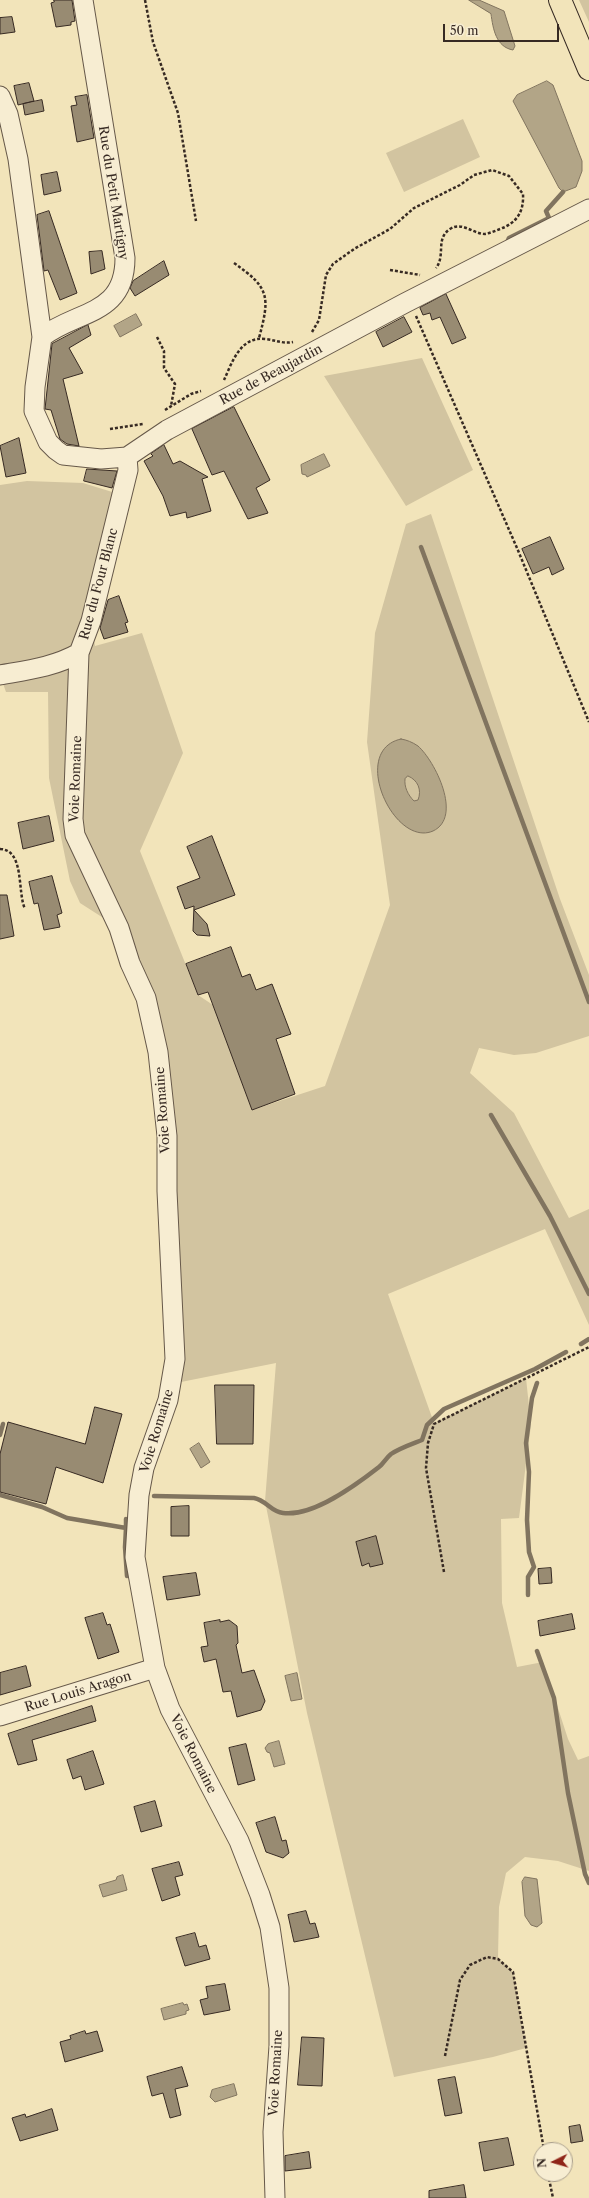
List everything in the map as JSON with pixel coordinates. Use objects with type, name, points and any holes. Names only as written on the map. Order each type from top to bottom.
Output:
[{"type":"main road","points":[[560,0],[589,69]]},
{"type":"street","name":"Rue du Petit Martigny","points":[[42,337],[52,329],[97,310],[112,298],[123,281],[125,270],[83,0]]},
{"type":"street","points":[[0,96],[8,114],[18,159],[42,337]]},
{"type":"street","name":"Rue de Beaujardin","points":[[42,337],[35,388],[34,412],[48,442],[63,455],[101,459],[127,456],[167,430],[410,301],[589,209]]},
{"type":"street","name":"Rue du Four Blanc","points":[[0,676],[45,668],[65,661],[79,653],[91,621],[128,470],[127,456]]},
{"type":"street","name":"Voie Romaine","points":[[79,653],[72,819],[76,835],[119,928],[130,963],[146,998],[158,1052],[167,1136],[167,1190],[175,1360],[168,1400],[144,1468],[139,1495],[135,1557],[155,1668],[173,1715],[239,1842],[260,1895],[270,1927],[279,1988],[279,2046],[273,2132],[275,2198]]},
{"type":"street","name":"Rue Louis Aragon","points":[[0,1716],[155,1668]]},
{"type":"path","points":[[145,0],[153,42],[178,113],[196,221]]},
{"type":"path","points":[[308,336],[313,331],[319,320],[326,275],[339,259],[390,229],[426,201],[460,185],[474,175],[492,170],[509,176],[523,194],[522,208],[516,221],[509,226],[485,234],[466,227],[453,227],[445,232],[441,239],[441,259],[433,270]]},
{"type":"path","points":[[234,263],[255,278],[265,293],[266,307],[259,338]]},
{"type":"path","points":[[390,270],[423,275]]},
{"type":"path","points":[[410,301],[517,548],[589,722]]},
{"type":"path","points":[[157,337],[164,351],[164,368],[176,384],[171,406]]},
{"type":"path","points":[[220,386],[236,354],[249,341],[259,338],[285,343],[296,341]]},
{"type":"path","points":[[162,415],[171,406],[191,394],[204,391]]},
{"type":"path","points":[[110,429],[148,423]]},
{"type":"path","points":[[0,850],[9,852],[19,866],[20,894],[25,909]]},
{"type":"path","points":[[444,1572],[426,1468],[428,1444],[434,1424],[589,1347]]},
{"type":"path","points":[[445,2056],[460,1980],[470,1965],[488,1957],[498,1959],[513,1972],[543,2142]]},
{"type":"path","points":[[549,2182],[552,2198]]},
{"type":"shaded area","points":[[469,0],[479,0],[504,11],[515,46],[513,50],[507,48],[499,41],[494,31],[491,14]]},
{"type":"shaded area","points":[[579,0],[589,0],[589,22]]},
{"type":"shaded area","points":[[547,81],[553,85],[582,161],[582,171],[576,187],[563,192],[559,188],[513,101],[517,95]]},
{"type":"shaded area","points":[[463,119],[480,157],[404,192],[386,153]]},
{"type":"shaded area","points":[[136,314],[142,325],[120,337],[114,326]]},
{"type":"shaded area","points":[[422,358],[473,470],[406,506],[324,376]]},
{"type":"shaded area","points":[[324,454],[330,466],[307,477],[306,475],[302,474],[301,465]]},
{"type":"shaded area","points":[[27,481],[83,483],[122,495],[91,621],[95,646],[142,633],[183,753],[140,851],[198,995],[213,1005],[252,1110],[325,1086],[390,905],[367,742],[375,633],[406,524],[431,514],[560,899],[589,975],[589,1036],[536,1053],[514,1055],[479,1048],[470,1073],[514,1113],[569,1218],[589,1209],[589,1325],[545,1229],[388,1294],[434,1423],[526,1378],[531,1425],[519,1518],[501,1519],[502,1603],[517,1667],[543,1662],[568,1739],[578,1760],[589,1756],[589,1871],[558,1861],[525,1857],[506,1873],[499,1907],[498,1958],[513,1972],[526,2048],[493,2057],[394,2077],[307,1713],[265,1501],[276,1363],[171,1384],[165,1107],[119,928],[80,903],[70,881],[49,778],[48,692],[6,692],[0,675],[0,485]]},
{"type":"shaded area","points":[[401,739],[412,742],[425,753],[432,764],[443,789],[446,802],[446,814],[442,824],[433,831],[418,832],[404,825],[392,812],[383,796],[378,777],[379,760],[386,747]],"holes":[[[408,776],[417,783],[420,793],[418,800],[414,801],[408,794],[405,785],[405,779]]]},
{"type":"shaded area","points":[[199,1443],[210,1462],[201,1468],[190,1449]]},
{"type":"shaded area","points":[[297,1673],[302,1699],[291,1701],[285,1676]]},
{"type":"shaded area","points":[[279,1741],[285,1764],[274,1767],[270,1753],[267,1752],[265,1748],[268,1744]]},
{"type":"shaded area","points":[[123,1875],[127,1890],[103,1897],[99,1885],[116,1880],[117,1877]]},
{"type":"shaded area","points":[[525,1877],[537,1879],[542,1923],[537,1927],[531,1925],[525,1916],[522,1882]]},
{"type":"shaded area","points":[[183,2003],[184,2005],[187,2004],[189,2010],[186,2011],[186,2014],[164,2020],[161,2009]]},
{"type":"shaded area","points":[[234,2084],[237,2095],[215,2102],[210,2097],[212,2090]]},
{"type":"building","points":[[54,0],[72,0],[75,21],[71,22],[71,25],[56,27],[51,3],[54,2]]},
{"type":"building","points":[[12,17],[15,32],[0,34],[0,18]]},
{"type":"building","points":[[29,83],[34,101],[18,105],[14,86]]},
{"type":"building","points":[[87,95],[94,138],[77,142],[71,106],[77,105],[75,97]]},
{"type":"building","points":[[42,100],[44,111],[25,115],[23,104]]},
{"type":"building","points":[[57,172],[61,191],[44,195],[41,175]]},
{"type":"building","points":[[49,211],[77,293],[60,300],[48,270],[44,271],[37,215]]},
{"type":"building","points":[[102,251],[105,269],[91,274],[89,252]]},
{"type":"building","points":[[164,261],[169,275],[135,296],[130,288],[133,281]]},
{"type":"building","points":[[446,294],[466,338],[452,344],[440,317],[432,320],[430,313],[423,315],[420,308]]},
{"type":"building","points":[[404,317],[412,332],[383,347],[376,332]]},
{"type":"building","points":[[88,325],[91,335],[69,348],[83,373],[63,379],[79,446],[67,444],[60,439],[51,410],[45,409],[52,344]]},
{"type":"building","points":[[234,407],[270,480],[256,488],[268,513],[248,519],[224,471],[212,475],[192,429]]},
{"type":"building","points":[[19,438],[26,473],[6,477],[0,446]]},
{"type":"building","points":[[164,445],[173,464],[180,461],[208,477],[202,479],[211,511],[187,518],[186,512],[170,516],[163,496],[144,461],[153,456],[151,454]]},
{"type":"building","points":[[87,469],[117,471],[112,488],[84,481]]},
{"type":"building","points":[[550,537],[564,569],[552,575],[549,567],[533,574],[522,549]]},
{"type":"building","points":[[119,596],[128,622],[125,623],[128,632],[104,639],[100,628],[108,600]]},
{"type":"building","points":[[49,816],[54,841],[23,849],[18,823]]},
{"type":"building","points":[[212,836],[235,895],[194,910],[207,924],[210,936],[197,935],[193,931],[194,906],[185,909],[177,887],[200,878],[187,847]]},
{"type":"building","points":[[52,876],[62,913],[57,915],[60,927],[44,930],[38,903],[34,904],[29,882]]},
{"type":"building","points":[[0,895],[7,895],[14,936],[0,939]]},
{"type":"building","points":[[231,947],[242,977],[250,974],[256,990],[272,984],[291,1034],[276,1039],[295,1094],[252,1110],[208,992],[198,995],[186,964]]},
{"type":"building","points":[[215,1385],[254,1385],[253,1444],[217,1444]]},
{"type":"building","points":[[95,1407],[122,1414],[103,1483],[56,1467],[46,1504],[0,1492],[0,1454],[8,1422],[85,1444]]},
{"type":"building","points":[[189,1506],[189,1536],[171,1536],[171,1507]]},
{"type":"building","points":[[376,1536],[383,1564],[370,1567],[369,1563],[362,1566],[356,1542]]},
{"type":"building","points":[[551,1568],[552,1583],[539,1584],[538,1569]]},
{"type":"building","points":[[196,1573],[200,1595],[167,1600],[163,1577]]},
{"type":"building","points":[[103,1613],[107,1625],[110,1624],[119,1652],[98,1659],[85,1618]]},
{"type":"building","points":[[572,1614],[575,1629],[540,1636],[538,1621]]},
{"type":"building","points":[[220,1620],[220,1622],[229,1620],[237,1626],[238,1643],[236,1645],[242,1673],[254,1670],[265,1701],[261,1710],[237,1717],[231,1691],[223,1692],[216,1659],[204,1662],[201,1647],[208,1646],[204,1623]]},
{"type":"building","points":[[26,1666],[31,1686],[0,1695],[0,1673]]},
{"type":"building","points":[[92,1706],[96,1721],[32,1740],[37,1760],[18,1765],[8,1734]]},
{"type":"building","points":[[246,1744],[255,1780],[238,1785],[229,1748]]},
{"type":"building","points":[[93,1751],[104,1784],[85,1790],[81,1776],[73,1779],[67,1760]]},
{"type":"building","points":[[155,1801],[162,1826],[141,1832],[134,1807]]},
{"type":"building","points":[[275,1817],[282,1841],[286,1840],[289,1853],[283,1858],[266,1852],[256,1823]]},
{"type":"building","points":[[179,1862],[183,1875],[175,1877],[180,1895],[162,1901],[152,1869]]},
{"type":"building","points":[[306,1911],[310,1924],[315,1923],[319,1937],[294,1942],[288,1915]]},
{"type":"building","points":[[195,1933],[199,1947],[206,1945],[210,1959],[185,1966],[176,1938]]},
{"type":"building","points":[[225,1984],[230,2010],[204,2015],[200,2000],[208,1998],[206,1987]]},
{"type":"building","points":[[85,2031],[86,2034],[97,2031],[103,2051],[65,2062],[60,2042],[71,2039],[70,2036]]},
{"type":"building","points":[[302,2037],[324,2038],[322,2086],[298,2085]]},
{"type":"building","points":[[182,2067],[188,2086],[175,2089],[181,2115],[170,2118],[163,2093],[152,2096],[147,2077]]},
{"type":"building","points":[[455,2077],[462,2113],[445,2116],[438,2080]]},
{"type":"building","points":[[52,2109],[58,2130],[20,2141],[12,2118],[25,2114],[26,2117]]},
{"type":"building","points":[[580,2125],[583,2141],[571,2142],[569,2127]]},
{"type":"building","points":[[508,2138],[514,2165],[484,2171],[479,2143]]},
{"type":"building","points":[[309,2152],[311,2168],[285,2171],[285,2156]]},
{"type":"building","points":[[464,2185],[466,2198],[429,2198],[429,2191]]},
{"type":"waterway","points":[[506,245],[509,238],[549,218],[546,211],[563,192]]},
{"type":"waterway","points":[[421,547],[589,1002]]},
{"type":"waterway","points":[[491,1115],[550,1216],[589,1294]]},
{"type":"waterway","points":[[581,1344],[589,1339]]},
{"type":"waterway","points":[[154,1496],[254,1498],[262,1501],[275,1511],[283,1513],[295,1513],[307,1510],[346,1491],[379,1467],[389,1456],[406,1446],[422,1440],[427,1425],[444,1409],[535,1369],[566,1352]]},
{"type":"waterway","points":[[528,1595],[528,1577],[534,1567],[529,1552],[527,1520],[529,1472],[526,1443],[532,1398],[537,1383]]},
{"type":"waterway","points":[[0,1435],[3,1424]]},
{"type":"waterway","points":[[0,1495],[42,1507],[67,1518],[126,1528],[126,1519]]},
{"type":"waterway","points":[[126,1528],[125,1547],[127,1576]]},
{"type":"waterway","points":[[537,1651],[554,1698],[568,1793],[585,1874],[589,1883]]}]
